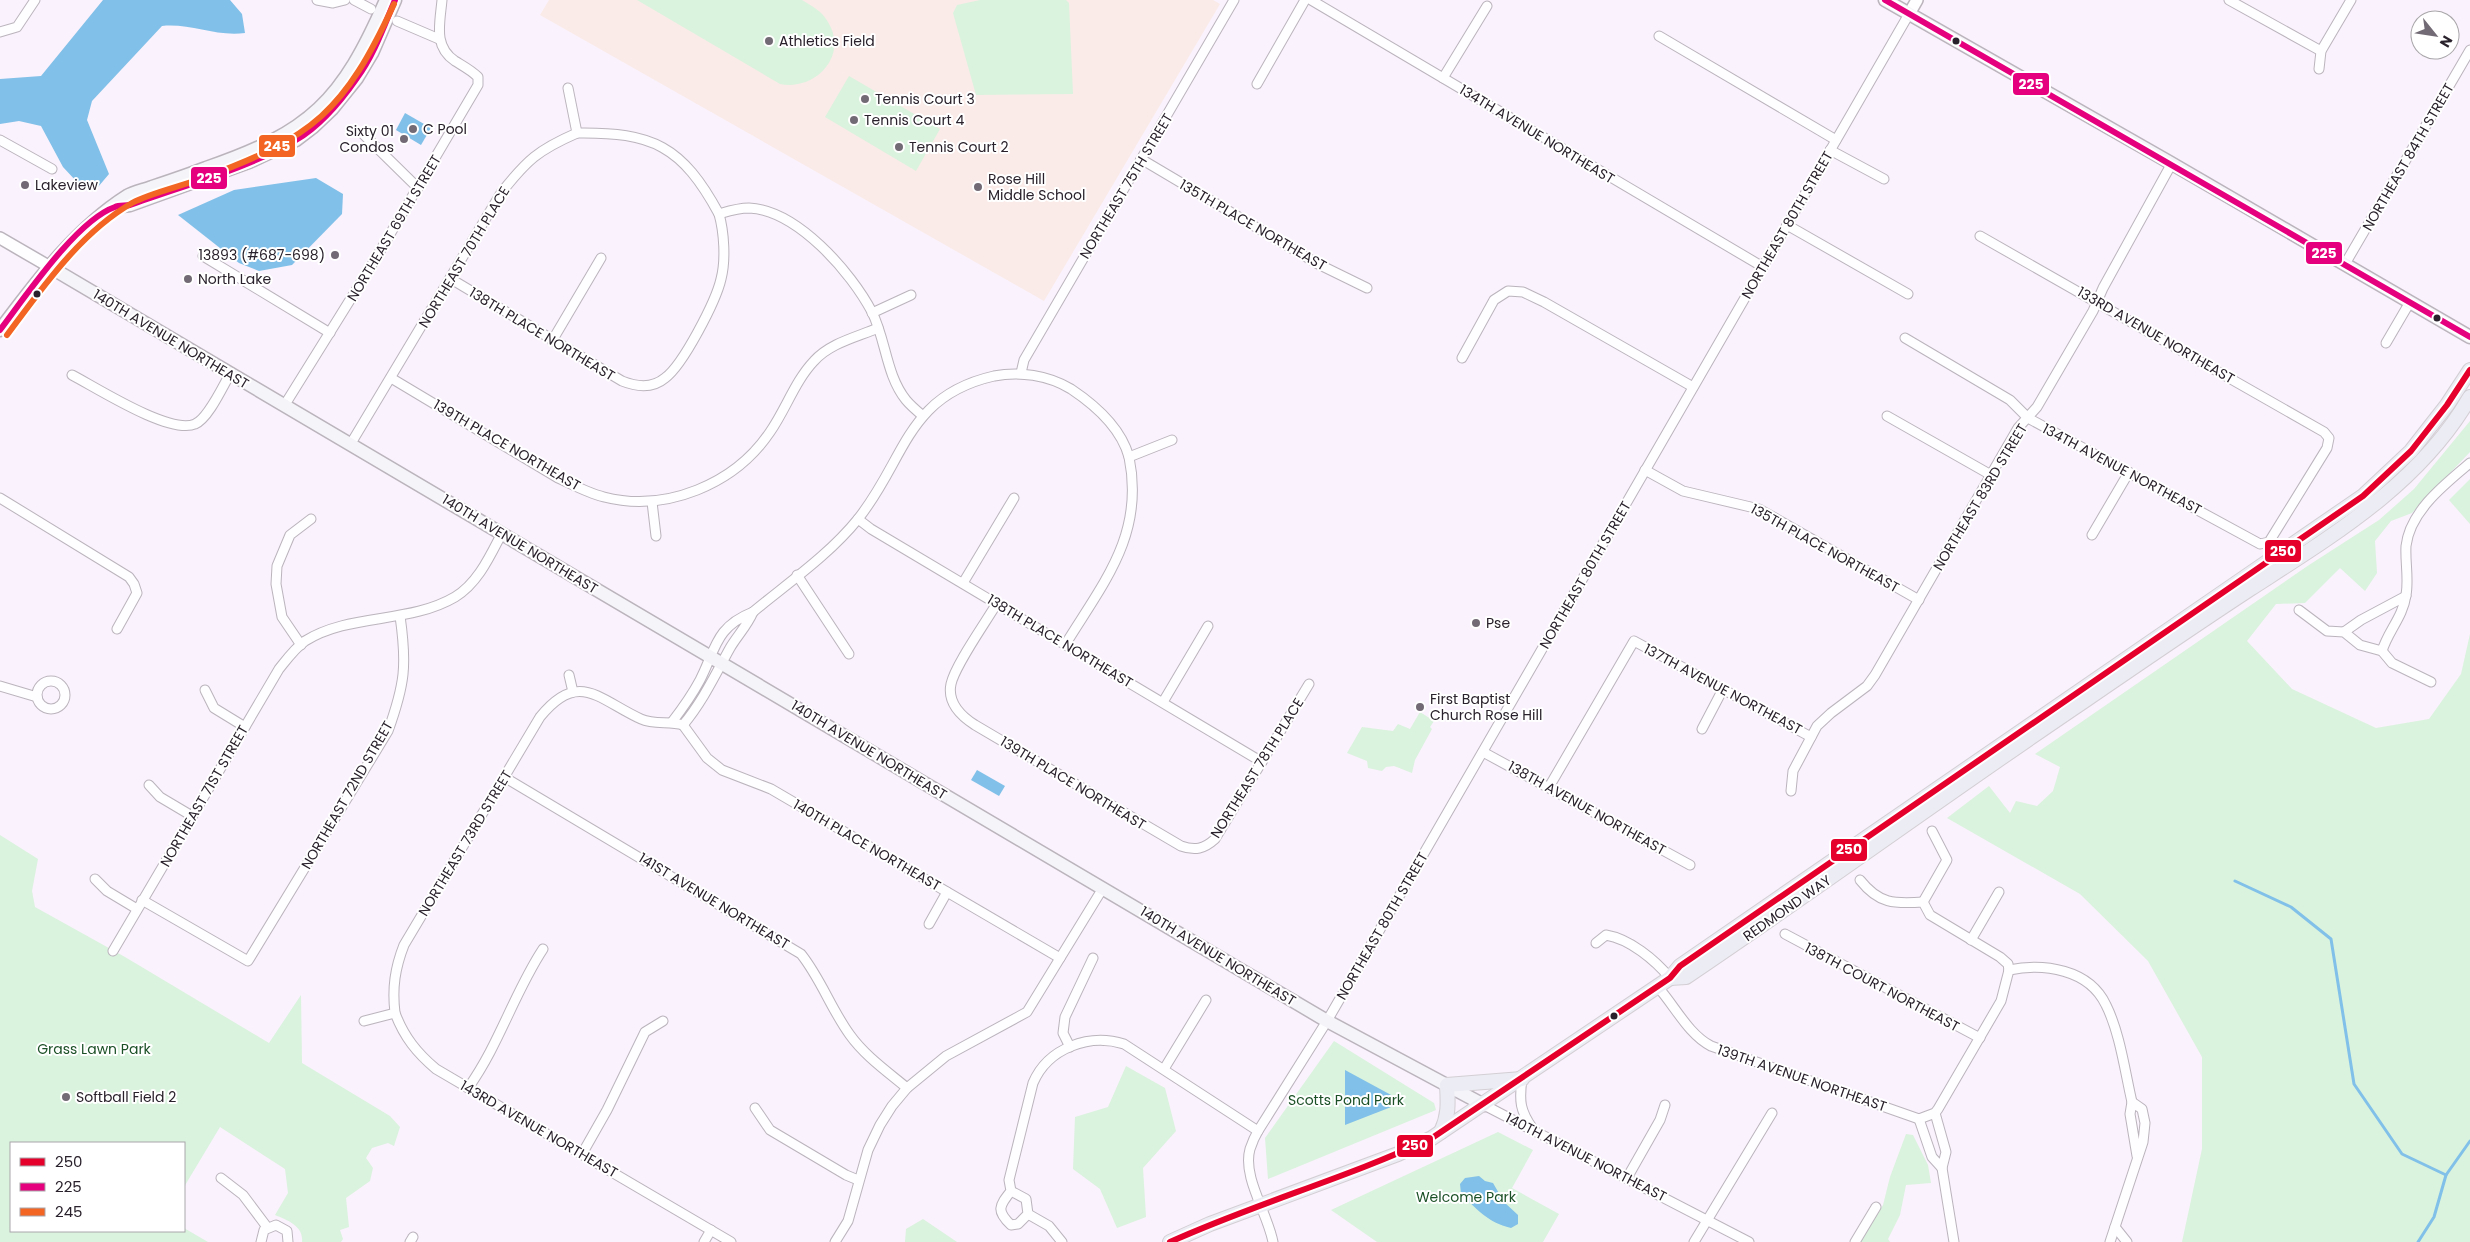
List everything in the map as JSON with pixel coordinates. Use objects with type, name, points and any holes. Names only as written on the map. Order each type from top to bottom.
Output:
[{"type":"main road","points":[[0,330],[50,267],[90,222],[114,207],[128,195],[246,154],[295,129],[329,99],[350,73],[386,0]]},
{"type":"main road","points":[[114,207],[130,205],[249,162],[296,140],[332,109],[357,78],[372,53],[395,0]]},
{"type":"main road","points":[[1884,0],[2172,163],[2470,337]]},
{"type":"main road","name":"140TH AVENUE NORTHEAST","points":[[50,267],[1327,1021],[1484,1105]]},
{"type":"main road","name":"REDMOND WAY","points":[[1170,1242],[1261,1205],[1398,1154],[1441,1132],[1484,1105],[1670,978],[1688,960],[2363,496],[2411,451],[2447,405],[2470,370]]},
{"type":"main road","name":"REDMOND WAY","points":[[1670,978],[1686,976],[1774,918],[2020,745],[2379,501],[2423,460],[2461,412],[2470,397]]},
{"type":"main road","points":[[1441,1132],[1447,1120],[1449,1105],[1447,1085],[1522,1079]]},
{"type":"street","points":[[0,32],[17,27],[35,0]]},
{"type":"street","points":[[317,0],[333,4],[344,0]]},
{"type":"street","points":[[354,0],[371,9]]},
{"type":"street","points":[[397,21],[438,39],[442,0]]},
{"type":"street","name":"NORTHEAST 75TH STREET","points":[[1021,373],[1024,360],[1234,0]]},
{"type":"street","points":[[1257,84],[1305,0]]},
{"type":"street","name":"134TH AVENUE NORTHEAST","points":[[1311,0],[1763,267]]},
{"type":"street","name":"NORTHEAST 80TH STREET","points":[[1261,1205],[1250,1172],[1250,1149],[1258,1131],[1327,1021],[1917,0]]},
{"type":"street","points":[[2229,0],[2321,51]]},
{"type":"street","points":[[2319,69],[2321,51],[2351,0]]},
{"type":"street","points":[[1443,78],[1487,6]]},
{"type":"street","points":[[1659,36],[1836,140]]},
{"type":"street","name":"NORTHEAST 69TH STREET","points":[[284,406],[418,188],[478,85],[478,77],[444,51],[438,39]]},
{"type":"street","name":"NORTHEAST 84TH STREET","points":[[2345,264],[2470,50]]},
{"type":"street","points":[[568,88],[577,132],[615,132],[639,137],[658,145],[686,164],[719,214],[734,209],[763,210],[776,215],[803,232],[826,250],[852,281],[872,313],[893,376],[906,401],[923,416]]},
{"type":"street","name":"NORTHEAST 70TH PLACE","points":[[350,444],[501,193],[522,166],[542,150],[577,132]]},
{"type":"street","points":[[362,133],[418,188]]},
{"type":"street","points":[[0,140],[52,169]]},
{"type":"street","points":[[1830,150],[1884,180]]},
{"type":"street","name":"135TH PLACE NORTHEAST","points":[[1142,159],[1318,264],[1367,288]]},
{"type":"street","name":"NORTHEAST 83RD STREET","points":[[1791,791],[1793,771],[1817,726],[1830,712],[1867,686],[2018,428],[2037,407],[2084,326],[2172,163]]},
{"type":"street","name":"138TH PLACE NORTHEAST","points":[[451,279],[552,341],[622,381],[635,386],[644,386],[666,378],[678,363],[712,306],[722,277],[723,248],[719,214]]},
{"type":"street","points":[[1787,225],[1908,294]]},
{"type":"street","name":"133RD AVENUE NORTHEAST","points":[[1980,236],[2324,432],[2329,438],[2327,448],[2269,542]]},
{"type":"street","name":"140TH AVENUE NORTHEAST","points":[[0,238],[50,267]]},
{"type":"street","points":[[203,256],[330,333]]},
{"type":"street","points":[[552,341],[601,258]]},
{"type":"street","points":[[1462,358],[1494,300],[1508,291],[1523,292],[1544,302],[1693,388]]},
{"type":"street","points":[[872,313],[911,295]]},
{"type":"street","points":[[2386,343],[2410,302]]},
{"type":"street","name":"139TH PLACE NORTHEAST","points":[[391,378],[558,478],[581,489],[604,497],[652,502],[690,493],[712,483],[735,469],[755,452],[770,431],[801,378],[815,360],[832,347],[878,328]]},
{"type":"street","name":"134TH AVENUE NORTHEAST","points":[[1905,338],[2010,400],[2028,418],[2260,544],[2269,542]]},
{"type":"street","points":[[672,722],[701,679],[709,656],[726,629],[737,618],[753,612],[825,552],[858,519],[911,431],[923,416],[933,405],[952,391],[970,382],[1021,373],[1064,386],[1082,396],[1099,411],[1125,444],[1132,473],[1132,518],[1126,539],[1117,560],[1065,645]]},
{"type":"street","points":[[72,375],[146,415],[170,424],[195,424],[202,419],[230,374]]},
{"type":"street","points":[[1887,416],[1991,475]]},
{"type":"street","points":[[1129,457],[1172,440]]},
{"type":"street","points":[[2382,651],[2400,617],[2406,596],[2406,547],[2408,533],[2416,516],[2470,463]]},
{"type":"street","name":"135TH PLACE NORTHEAST","points":[[1646,470],[1683,491],[1759,509],[1919,600]]},
{"type":"street","points":[[2092,535],[2129,472]]},
{"type":"street","points":[[0,498],[128,577],[134,584],[137,593],[117,629]]},
{"type":"street","points":[[963,583],[1014,498]]},
{"type":"street","points":[[652,502],[656,536]]},
{"type":"street","points":[[301,645],[282,617],[276,584],[277,566],[290,535],[311,519]]},
{"type":"street","name":"138TH PLACE NORTHEAST","points":[[858,519],[871,529],[1262,762]]},
{"type":"street","name":"NORTHEAST 71ST STREET","points":[[113,951],[279,669],[301,645],[318,635],[344,626],[400,616],[455,597],[471,583],[502,533]]},
{"type":"street","points":[[797,575],[849,654]]},
{"type":"street","points":[[2344,632],[2361,620],[2406,596]]},
{"type":"street","name":"139TH PLACE NORTHEAST","points":[[997,603],[951,684],[953,702],[964,718],[1181,846],[1192,850],[1201,849]]},
{"type":"street","points":[[2299,610],[2327,631],[2344,632],[2360,645],[2382,651],[2392,663],[2431,682]]},
{"type":"street","points":[[569,675],[573,692],[603,696],[641,719],[683,725],[698,707],[730,648],[747,626],[753,612]]},
{"type":"street","name":"NORTHEAST 72ND STREET","points":[[142,900],[248,961],[388,731],[399,702],[404,676],[405,654],[400,616]]},
{"type":"street","points":[[1163,702],[1208,626]]},
{"type":"street","name":"137TH AVENUE NORTHEAST","points":[[1548,787],[1634,641],[1811,737]]},
{"type":"street","name":"NORTHEAST 78TH PLACE","points":[[1201,849],[1215,839],[1309,684]]},
{"type":"street","points":[[0,686],[31,697],[37,697]]},
{"type":"street","points":[[1702,729],[1723,689]]},
{"type":"street","points":[[204,690],[214,708],[245,727]]},
{"type":"street","name":"NORTHEAST 73RD STREET","points":[[395,1013],[392,992],[396,966],[404,945],[540,717],[562,695],[573,692]]},
{"type":"street","name":"140TH PLACE NORTHEAST","points":[[683,725],[707,758],[722,770],[771,789],[1060,958]]},
{"type":"street","name":"138TH AVENUE NORTHEAST","points":[[1483,752],[1690,864]]},
{"type":"street","name":"141ST AVENUE NORTHEAST","points":[[504,777],[802,954],[812,967],[849,1034],[859,1046],[907,1088]]},
{"type":"street","points":[[149,785],[160,797],[192,816]]},
{"type":"street","points":[[1923,902],[1947,860],[1932,831]]},
{"type":"street","points":[[95,879],[107,891],[137,909]]},
{"type":"street","points":[[1860,880],[1874,896],[1888,902],[1923,902]]},
{"type":"street","points":[[835,1242],[848,1221],[868,1150],[880,1125],[907,1088],[946,1056],[1027,1012],[1103,888]]},
{"type":"street","points":[[929,924],[947,892]]},
{"type":"street","points":[[1971,940],[1999,892]]},
{"type":"street","points":[[1923,902],[1930,915],[2000,956],[2008,964],[2009,970],[2001,1000],[1935,1113],[1919,1119],[1932,1156],[1942,1168]]},
{"type":"street","name":"138TH COURT NORTHEAST","points":[[1785,934],[1980,1038]]},
{"type":"street","points":[[1596,943],[1606,935],[1616,937],[1658,963],[1670,978]]},
{"type":"street","points":[[468,1088],[490,1053],[530,968],[543,949]]},
{"type":"street","points":[[1070,1047],[1063,1034],[1065,1018],[1093,958]]},
{"type":"street","points":[[2009,970],[2047,967],[2064,970],[2090,985],[2106,1003],[2132,1102],[2130,1114],[2137,1156]]},
{"type":"street","name":"139TH AVENUE NORTHEAST","points":[[1657,986],[1674,1006],[1691,1031],[1700,1040],[1711,1046],[1919,1119]]},
{"type":"street","points":[[1164,1069],[1206,1000]]},
{"type":"street","points":[[364,1021],[395,1013]]},
{"type":"street","name":"143RD AVENUE NORTHEAST","points":[[395,1013],[402,1030],[422,1057],[436,1069],[731,1242]]},
{"type":"street","points":[[582,1154],[607,1110],[645,1032],[663,1021]]},
{"type":"street","points":[[1011,1191],[1026,1199],[1028,1214],[1025,1219],[1011,1225],[1002,1217],[1000,1211],[1002,1202],[1011,1191],[1009,1180],[1033,1083],[1039,1070],[1052,1056],[1070,1047],[1088,1042],[1108,1039],[1124,1044],[1258,1131]]},
{"type":"street","points":[[1522,1079],[1521,1106],[1523,1115],[1535,1132]]},
{"type":"street","points":[[2110,1242],[2143,1142],[2145,1123],[2142,1109],[2132,1102]]},
{"type":"street","name":"140TH AVENUE NORTHEAST","points":[[1484,1105],[1749,1242]]},
{"type":"street","points":[[1627,1178],[1660,1120],[1665,1105]]},
{"type":"street","points":[[755,1108],[770,1130],[846,1176],[858,1180]]},
{"type":"street","points":[[1694,1242],[1772,1113]]},
{"type":"street","points":[[1935,1113],[1946,1152],[1942,1168],[1954,1242]]},
{"type":"street","points":[[221,1178],[244,1195],[267,1227]]},
{"type":"street","points":[[1261,1205],[1270,1226],[1273,1242]]},
{"type":"street","points":[[1855,1242],[1876,1207]]},
{"type":"street","points":[[1028,1214],[1048,1226],[1062,1242]]},
{"type":"street","points":[[262,1242],[262,1234],[267,1227],[276,1225],[284,1228],[288,1236],[288,1242]]},
{"type":"street","points":[[2115,1227],[2128,1242]]},
{"type":"street","points":[[704,1242],[711,1230]]},
{"type":"shaded area","name":"Rose Hill Middle School","points":[[549,0],[1213,0],[1220,4],[1044,301],[540,15]]},
{"type":"green space","name":"Athletics Field","points":[[637,0],[802,0],[826,18],[833,35],[834,47],[831,58],[825,68],[816,76],[805,82],[793,85],[780,84]]},
{"type":"green space","points":[[980,0],[1066,0],[1069,3],[1073,94],[976,95],[953,13],[957,5]]},
{"type":"green space","points":[[849,76],[940,129],[916,171],[825,117]]},
{"type":"green space","points":[[2470,421],[2470,452],[2412,513],[2391,521],[2375,541],[2377,573],[2365,591],[2340,568],[2305,603],[2276,604],[2247,641],[2292,689],[2376,728],[2429,719],[2461,674],[2470,634],[2470,1242],[2182,1242],[2202,1149],[2202,1057],[2148,961],[2080,894],[1947,818],[1989,786],[2010,813],[2016,801],[2037,806],[2053,791],[2060,767],[2035,754],[2309,565],[2379,520],[2414,489]]},
{"type":"green space","points":[[2470,479],[2470,524],[2449,500]]},
{"type":"green space","points":[[1420,712],[1434,721],[1430,727],[1432,729],[1415,760],[1412,773],[1394,766],[1386,767],[1382,771],[1368,768],[1367,761],[1347,753],[1362,727],[1393,731],[1398,724],[1410,729]]},
{"type":"green space","name":"Grass Lawn Park","points":[[0,835],[38,859],[32,891],[35,907],[125,957],[269,1043],[301,995],[302,1063],[390,1116],[400,1127],[394,1146],[388,1143],[372,1148],[366,1158],[373,1168],[370,1181],[346,1198],[349,1227],[340,1230],[343,1239],[341,1242],[302,1242],[302,1236],[294,1224],[275,1215],[288,1193],[285,1169],[220,1127],[185,1185],[185,1142],[10,1142],[10,1232],[185,1232],[185,1229],[208,1242],[0,1242]]},
{"type":"green space","name":"Scotts Pond Park","points":[[1334,1041],[1434,1103],[1436,1110],[1268,1179],[1265,1138]]},
{"type":"green space","points":[[1126,1066],[1165,1088],[1176,1131],[1143,1168],[1146,1217],[1117,1228],[1100,1189],[1073,1169],[1075,1117],[1108,1107]]},
{"type":"green space","name":"Welcome Park","points":[[1498,1132],[1533,1150],[1512,1188],[1559,1214],[1543,1242],[1377,1242],[1331,1210]]},
{"type":"green space","points":[[1906,1134],[1913,1135],[1928,1165],[1931,1183],[1906,1185],[1900,1215],[1888,1239],[1890,1242],[1860,1242],[1883,1205],[1890,1177]]},
{"type":"green space","points":[[923,1219],[957,1242],[905,1242],[906,1229]]},
{"type":"water","points":[[103,0],[230,0],[242,14],[245,33],[234,34],[183,26],[162,26],[92,101],[87,120],[109,174],[98,187],[77,182],[63,167],[41,126],[19,121],[0,124],[0,79],[41,76]]},
{"type":"water","name":"C Pool","points":[[405,113],[431,128],[421,145],[396,130]]},
{"type":"water","points":[[316,178],[343,194],[342,214],[292,265],[259,271],[239,263],[178,215],[234,190]]},
{"type":"water","points":[[977,770],[1005,786],[999,796],[971,780]]},
{"type":"water","points":[[1345,1070],[1404,1102],[1345,1125]]},
{"type":"water","points":[[1479,1176],[1485,1181],[1493,1183],[1504,1202],[1518,1215],[1518,1224],[1511,1228],[1495,1222],[1483,1215],[1461,1194],[1460,1184],[1465,1178]]},
{"type":"waterway","points":[[2235,881],[2291,907],[2331,939],[2354,1084],[2402,1154],[2446,1175]]},
{"type":"waterway","points":[[2418,1242],[2434,1217],[2446,1175],[2470,1141]]},
{"type":"transit line","name":"225","points":[[0,330],[53,261],[85,227],[100,215],[117,206],[130,205],[258,159],[296,140],[313,128],[337,104],[369,60],[395,0]]},
{"type":"transit line","name":"225","points":[[1885,0],[2470,337]]},
{"type":"transit line","name":"245","points":[[7,335],[63,263],[95,230],[113,215],[139,199],[203,178],[273,149],[299,133],[321,116],[341,96],[359,71],[394,4]]},
{"type":"transit line","name":"250","points":[[1170,1242],[1235,1215],[1367,1166],[1432,1138],[1670,978],[1680,966],[2363,496],[2411,451],[2447,405],[2470,370]]},
{"type":"place","name":"Athletics Field","points":[[769,41]]},
{"type":"place","name":"Tennis Court 3","points":[[865,99]]},
{"type":"place","name":"Tennis Court 4","points":[[854,120]]},
{"type":"place","name":"C Pool","points":[[413,129]]},
{"type":"place","name":"Sixty 01 Condos","points":[[404,139]]},
{"type":"place","name":"Tennis Court 2","points":[[899,147]]},
{"type":"place","name":"Lakeview","points":[[25,185]]},
{"type":"place","name":"Rose Hill Middle School","points":[[978,187]]},
{"type":"place","name":"13893 (#687-698)","points":[[335,255]]},
{"type":"place","name":"North Lake","points":[[188,279]]},
{"type":"place","name":"Pse","points":[[1476,623]]},
{"type":"place","name":"First Baptist Church Rose Hill","points":[[1420,707]]},
{"type":"place","name":"Softball Field 2","points":[[66,1097]]}]
